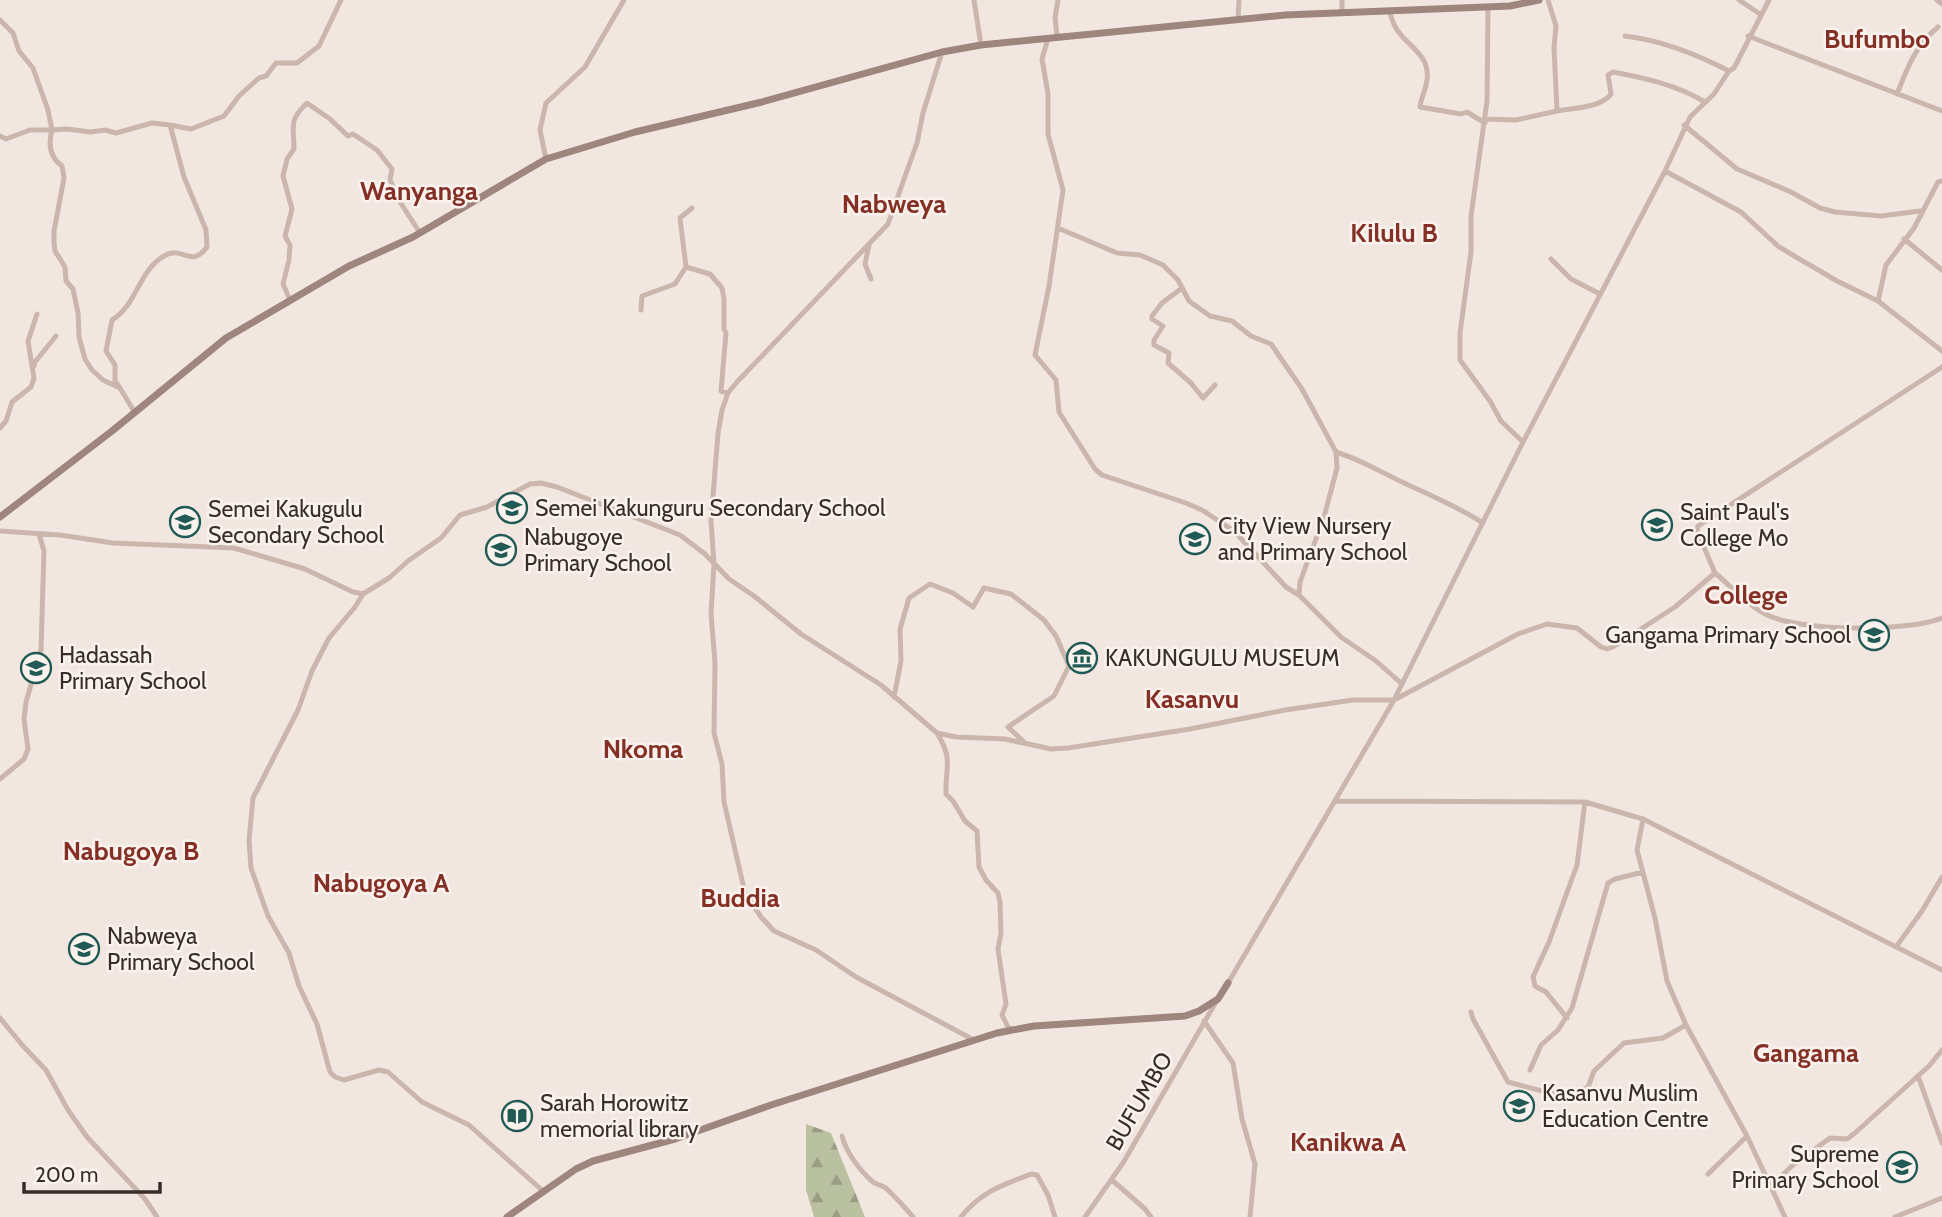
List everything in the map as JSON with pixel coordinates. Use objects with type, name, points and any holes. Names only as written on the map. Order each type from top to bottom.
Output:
[{"type":"street","points":[[0,136],[6,139],[30,130],[67,129],[90,132],[106,130],[116,133],[152,123],[191,129],[224,116],[239,96],[259,78],[266,76],[276,63],[297,63],[319,46],[341,0]]},
{"type":"street","points":[[546,159],[540,130],[546,103],[585,67],[624,0]]},
{"type":"street","points":[[974,0],[981,45]]},
{"type":"street","points":[[1058,0],[1053,37],[1042,59],[1048,94],[1049,144],[1063,190],[1035,355],[1056,380],[1059,412],[1090,464],[1102,475],[1182,501],[1202,510],[1234,531],[1277,579],[1299,595],[1341,637],[1376,661],[1402,684]]},
{"type":"street","points":[[1238,20],[1239,0]]},
{"type":"street","points":[[1342,0],[1342,13]]},
{"type":"street","points":[[0,517],[135,413],[210,349],[349,265],[420,233],[546,159],[635,132],[762,102],[942,52],[981,45],[1238,20],[1389,10],[1510,6],[1539,0]]},
{"type":"street","points":[[1548,0],[1556,26],[1554,47],[1557,111]]},
{"type":"street","points":[[1739,0],[1760,14]]},
{"type":"street","points":[[507,1217],[543,1191],[593,1161],[675,1139],[771,1105],[974,1041],[1034,1026],[1185,1016],[1218,999],[1394,700],[1523,442],[1664,172],[1684,125],[1714,94],[1729,71],[1734,68],[1748,36],[1769,0]]},
{"type":"street","points":[[1937,0],[1942,4]]},
{"type":"street","points":[[1488,7],[1489,67],[1485,121],[1471,216],[1471,252],[1461,318],[1460,360],[1501,421],[1523,442]]},
{"type":"street","points":[[1389,10],[1399,34],[1418,51],[1425,62],[1427,82],[1420,107],[1467,113],[1485,121],[1516,120],[1607,99],[1611,94],[1609,72],[1645,78],[1680,89],[1705,102]]},
{"type":"street","points":[[0,20],[13,33],[19,51],[33,68],[48,110],[52,130],[48,142],[55,160],[62,166],[64,178],[54,231],[55,251],[65,267],[66,281],[73,289],[79,337],[85,359],[103,380],[120,388]]},
{"type":"street","points":[[1897,94],[1912,56],[1927,36],[1938,27]]},
{"type":"street","points":[[1625,36],[1710,61],[1729,71]]},
{"type":"street","points":[[1748,36],[1942,111]]},
{"type":"street","points":[[942,52],[923,113],[917,143],[895,211],[888,224],[729,393],[720,415],[711,521],[713,564],[710,603],[715,663],[714,733],[722,764],[724,802],[745,893],[761,917],[774,931],[816,950],[867,984],[974,1041]]},
{"type":"street","points":[[290,300],[283,284],[290,245],[285,236],[292,209],[284,176],[288,159],[294,149],[292,125],[296,114],[307,103],[348,136],[354,134],[377,150],[392,169],[390,180],[400,202],[420,233]]},
{"type":"street","points":[[135,413],[115,381],[115,365],[106,351],[112,320],[125,311],[141,282],[160,258],[170,253],[200,257],[207,247],[206,230],[184,177],[170,125]]},
{"type":"street","points":[[1684,125],[1737,169],[1791,192],[1819,208],[1881,216],[1920,211]]},
{"type":"street","points":[[1664,172],[1741,212],[1779,247],[1878,301],[1942,351]]},
{"type":"street","points":[[1878,301],[1883,270],[1913,228],[1938,182],[1942,181]]},
{"type":"street","points":[[641,310],[642,296],[675,284],[686,267],[680,218],[692,208]]},
{"type":"street","points":[[1058,228],[1117,253],[1140,255],[1163,265],[1178,280],[1189,301],[1210,316],[1232,321],[1251,336],[1271,344],[1302,389],[1336,452],[1337,468],[1333,489],[1300,582],[1299,595]]},
{"type":"street","points":[[1904,239],[1942,270]]},
{"type":"street","points":[[869,242],[865,264],[871,279]]},
{"type":"street","points":[[1552,259],[1572,279],[1600,294]]},
{"type":"street","points":[[686,267],[712,276],[723,292],[726,332],[722,391],[729,393]]},
{"type":"street","points":[[1182,288],[1168,297],[1152,316],[1163,326],[1154,340],[1154,345],[1169,353],[1168,363],[1191,383],[1203,398],[1215,385]]},
{"type":"street","points":[[34,369],[28,341],[37,314]]},
{"type":"street","points":[[0,428],[6,421],[12,402],[31,387],[35,362],[56,336]]},
{"type":"street","points":[[1942,367],[1698,526],[1697,531],[1715,573],[1764,614],[1815,628],[1917,625],[1942,618]]},
{"type":"street","points":[[1336,452],[1357,458],[1401,482],[1462,509],[1483,523]]},
{"type":"street","points":[[543,1191],[469,1125],[422,1102],[388,1072],[379,1070],[344,1080],[330,1072],[317,1024],[299,986],[289,953],[268,916],[251,867],[249,840],[251,806],[255,792],[298,709],[312,671],[329,638],[363,594],[389,578],[420,551],[441,538],[460,515],[487,507],[534,483],[557,487],[680,535],[697,547],[729,579],[801,634],[871,678],[937,733],[949,763],[946,794],[954,801],[965,821],[977,831],[979,867],[985,880],[998,892],[1001,933],[998,948],[1006,1004],[1002,1015],[1008,1027],[1016,1030]]},
{"type":"street","points":[[0,531],[69,536],[113,543],[234,548],[305,569],[353,592],[363,594]]},
{"type":"street","points":[[0,779],[24,759],[28,749],[24,719],[41,649],[44,551],[39,534]]},
{"type":"street","points":[[697,547],[712,550]]},
{"type":"street","points":[[937,733],[956,737],[995,738],[1051,749],[1068,748],[1312,706],[1353,700],[1394,700],[1518,634],[1547,624],[1577,628],[1601,647],[1613,647],[1675,607],[1715,573]]},
{"type":"street","points":[[894,697],[901,661],[900,629],[909,598],[930,583],[953,593],[973,607],[984,589],[1011,594],[1044,620],[1056,636],[1069,666],[1054,696],[1008,727],[1026,744]]},
{"type":"street","points":[[946,750],[956,737]]},
{"type":"street","points":[[1336,801],[1585,802],[1643,819],[1942,970]]},
{"type":"street","points":[[1567,1018],[1546,992],[1535,986],[1533,977],[1549,943],[1577,865],[1585,802]]},
{"type":"street","points":[[1643,819],[1637,842],[1656,918],[1663,969],[1686,1025],[1747,1136],[1785,1217]]},
{"type":"street","points":[[1530,1070],[1541,1045],[1567,1018],[1605,887],[1615,879],[1643,872]]},
{"type":"street","points":[[1896,947],[1923,911],[1942,877]]},
{"type":"street","name":"BUFUMBO","points":[[1085,1217],[1112,1180],[1218,999]]},
{"type":"street","points":[[1471,1012],[1508,1082],[1565,1097],[1588,1087],[1594,1071],[1624,1043],[1663,1038],[1686,1025]]},
{"type":"street","points":[[0,1018],[46,1070],[68,1110],[87,1137],[145,1199],[157,1217]]},
{"type":"street","points":[[1204,1021],[1233,1063],[1242,1119],[1255,1164],[1250,1217]]},
{"type":"street","points":[[1770,1186],[1830,1138],[1849,1138],[1918,1076],[1942,1050]]},
{"type":"street","points":[[1918,1076],[1942,1143]]},
{"type":"street","points":[[842,1136],[847,1149],[865,1173],[875,1184],[881,1185],[900,1201],[913,1217]]},
{"type":"street","points":[[1709,1174],[1747,1136]]},
{"type":"street","points":[[961,1217],[981,1196],[1031,1174],[1037,1175],[1045,1187],[1055,1217]]},
{"type":"street","points":[[1112,1180],[1151,1217]]},
{"type":"street","points":[[1895,1217],[1942,1198]]},
{"type":"green space","points":[[806,1124],[831,1133],[865,1217],[814,1217],[806,1190]]},
{"type":"place","name":"Semei Kakunguru Secondary School","points":[[512,508]]},
{"type":"place","name":"Semei Kakugulu Secondary School","points":[[185,522]]},
{"type":"place","name":"Saint Paul's College Mo","points":[[1657,525]]},
{"type":"place","name":"City View Nursery and Primary School","points":[[1195,539]]},
{"type":"place","name":"Nabugoye Primary School","points":[[501,550]]},
{"type":"place","name":"Gangama Primary School","points":[[1874,635]]},
{"type":"place","name":"KAKUNGULU MUSEUM","points":[[1082,658]]},
{"type":"place","name":"Hadassah Primary School","points":[[36,668]]},
{"type":"place","name":"Nabweya Primary School","points":[[84,949]]},
{"type":"place","name":"Kasanvu Muslim Education Centre","points":[[1519,1106]]},
{"type":"place","name":"Sarah Horowitz memorial library","points":[[517,1116]]},
{"type":"place","name":"Supreme Primary School","points":[[1902,1167]]},
{"type":"district","name":"Bufumbo","points":[[1877,39]]},
{"type":"district","name":"Wanyanga","points":[[419,191]]},
{"type":"district","name":"Nabweya","points":[[894,204]]},
{"type":"district","name":"Kilulu B","points":[[1394,233]]},
{"type":"district","name":"College","points":[[1746,595]]},
{"type":"district","name":"Kasanvu","points":[[1192,699]]},
{"type":"district","name":"Nkoma","points":[[643,749]]},
{"type":"district","name":"Nabugoya B","points":[[131,851]]},
{"type":"district","name":"Nabugoya A","points":[[381,883]]},
{"type":"district","name":"Buddia","points":[[740,898]]},
{"type":"district","name":"Gangama","points":[[1806,1053]]},
{"type":"district","name":"Kanikwa A","points":[[1348,1142]]}]
